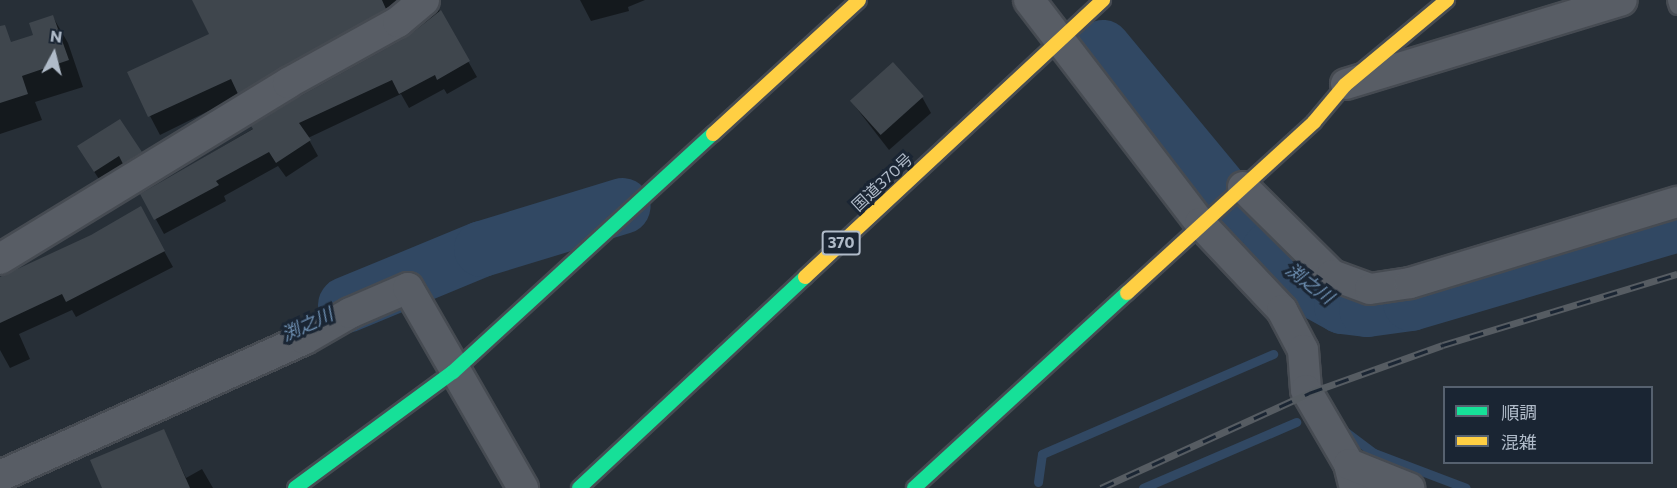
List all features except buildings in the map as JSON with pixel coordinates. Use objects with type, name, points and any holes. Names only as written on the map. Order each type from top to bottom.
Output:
[{"type":"main road","points":[[295,488],[453,372],[859,0]]},
{"type":"main road","name":"国道370号","points":[[579,488],[1103,0]]},
{"type":"main road","points":[[914,488],[1314,122],[1345,85],[1447,0]]},
{"type":"street","points":[[0,259],[288,83],[398,22],[424,0]]},
{"type":"street","points":[[1029,0],[1282,310],[1303,350],[1306,390],[1352,476],[1409,488]]},
{"type":"street","points":[[1345,85],[1622,0]]},
{"type":"street","points":[[1240,190],[1332,275],[1370,289],[1410,283],[1677,202]]},
{"type":"street","points":[[0,476],[305,339],[350,313],[408,288],[453,372],[522,488]]},
{"type":"lane","points":[[1675,0],[1677,6]]},
{"type":"waterway","name":"渕之川","points":[[1103,48],[1270,250],[1317,292],[1342,306],[1367,309],[1411,303],[1677,224]]},
{"type":"waterway","name":"渕之川","points":[[346,305],[482,249],[623,206]]},
{"type":"waterway","points":[[1038,482],[1042,454],[1273,354]]},
{"type":"waterway","points":[[1143,488],[1296,422]]},
{"type":"waterway","points":[[1342,429],[1374,453],[1466,488]]},
{"type":"railway","points":[[1101,488],[1309,393],[1443,345],[1677,274]]},
{"type":"traffic: fast","points":[[295,488],[453,372],[713,134]]},
{"type":"traffic: fast","points":[[579,488],[805,277]]},
{"type":"traffic: fast","points":[[914,488],[1127,293]]},
{"type":"traffic: slow","points":[[713,134],[859,0]]},
{"type":"traffic: slow","points":[[805,277],[1103,0]]},
{"type":"traffic: slow","points":[[1127,293],[1314,122],[1345,85],[1447,0]]}]
